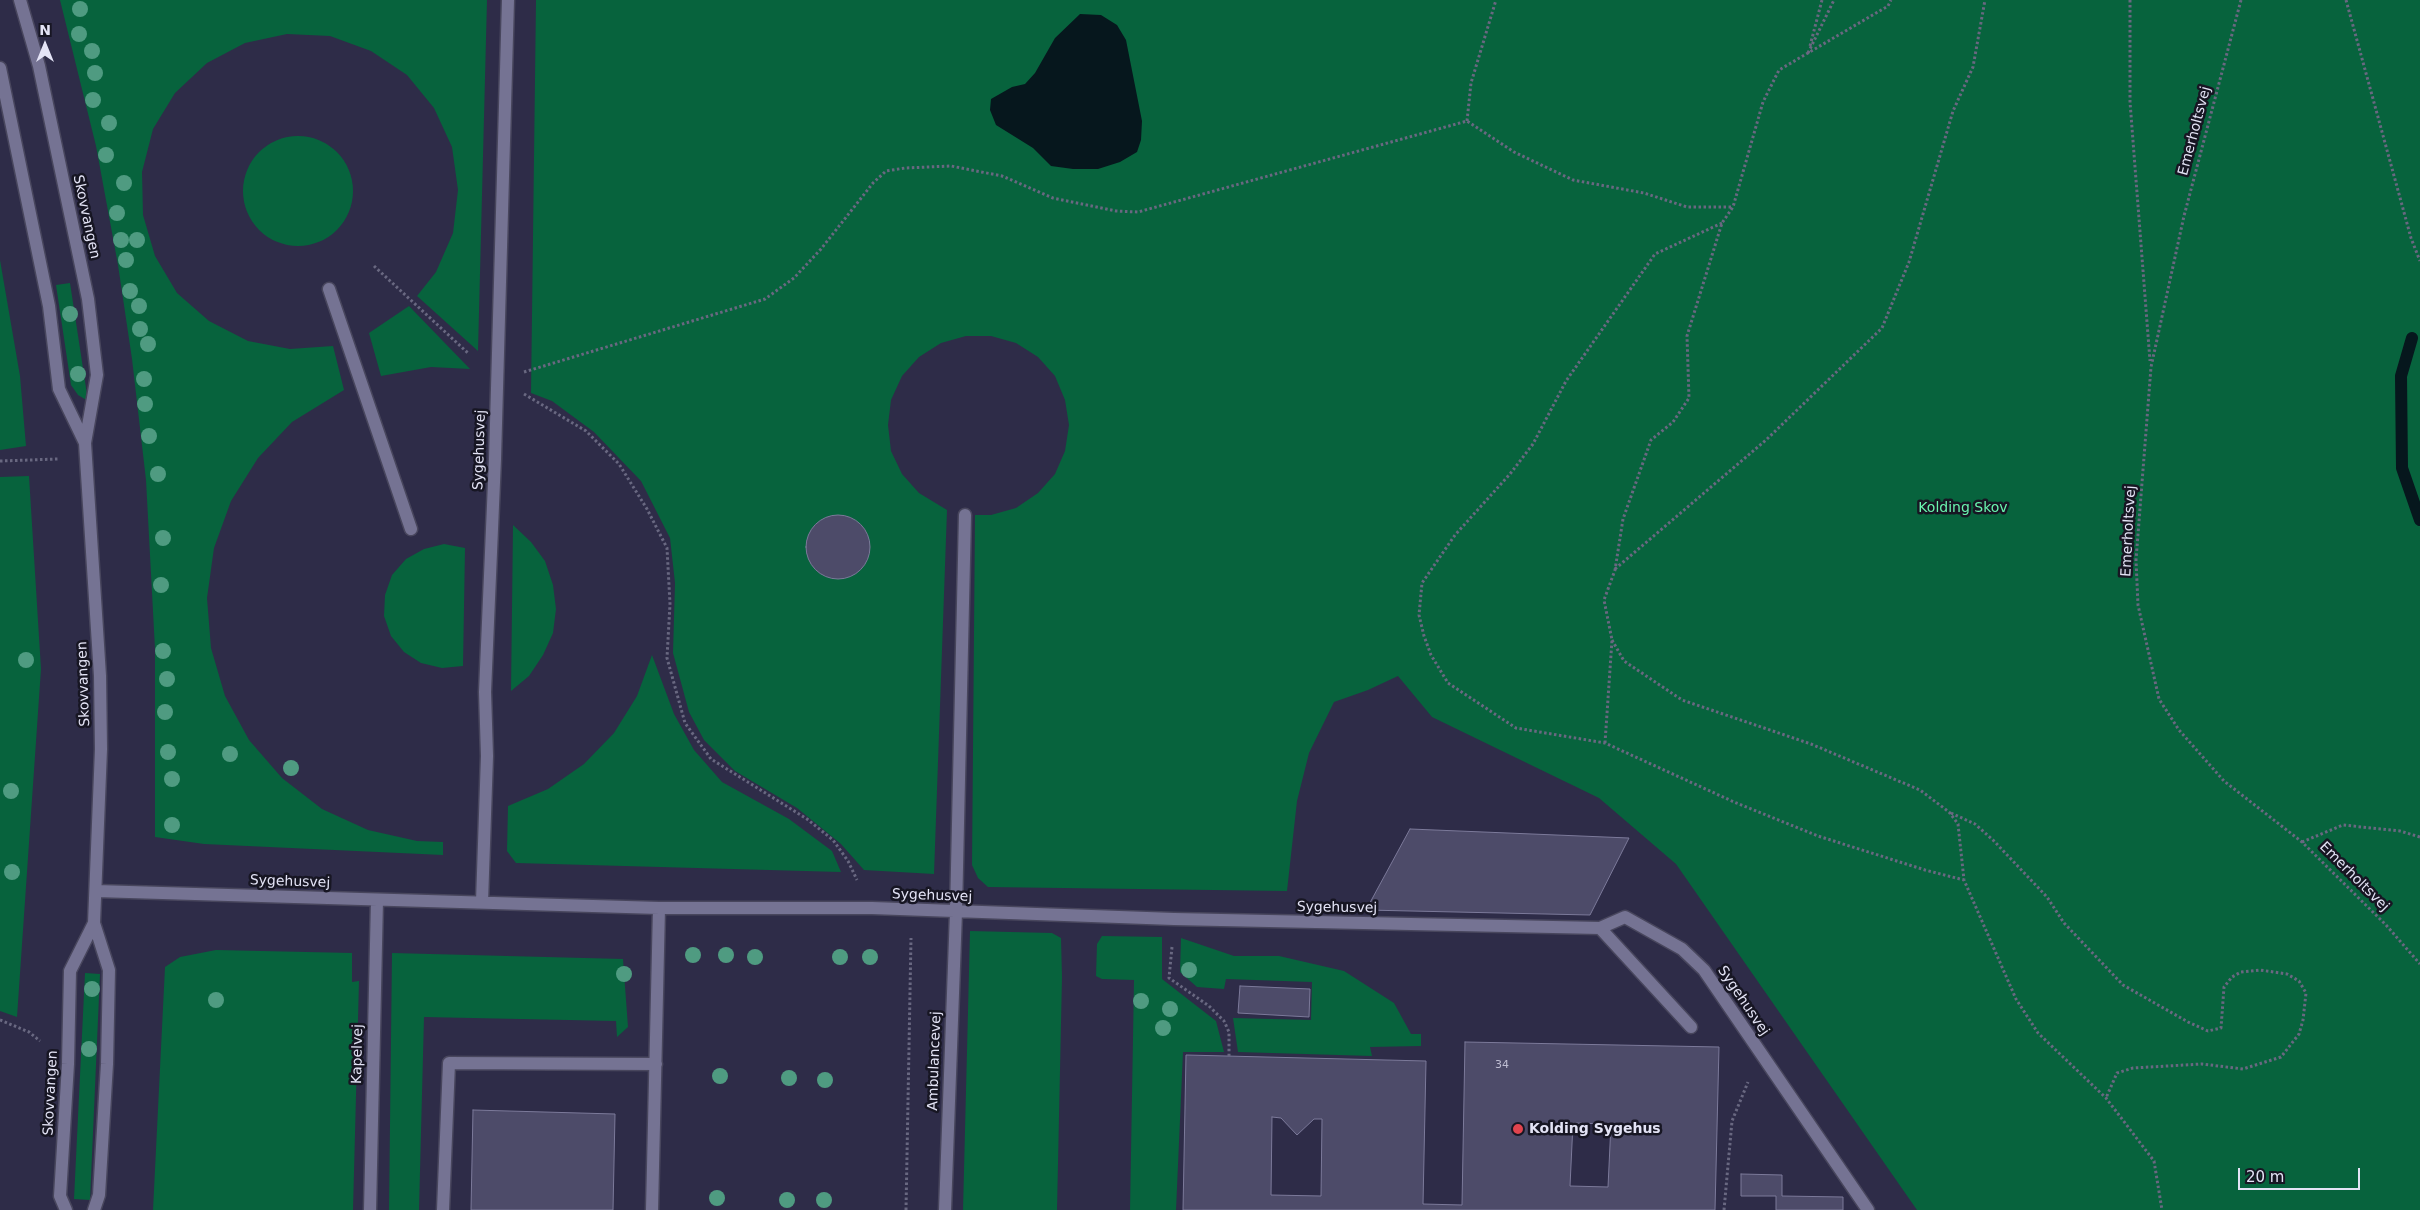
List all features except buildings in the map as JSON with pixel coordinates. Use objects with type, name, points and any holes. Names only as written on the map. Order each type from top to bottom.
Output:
[{"type":"street","name":"Skovvangen","points":[[20,0],[39,66],[88,299],[97,375],[86,443],[100,676],[101,748],[94,923],[109,970],[107,1064],[99,1196],[94,1210]]},
{"type":"street","name":"Sygehusvej","points":[[482,902],[487,756],[485,692],[497,380],[508,0]]},
{"type":"street","name":"Skovvangen","points":[[0,68],[49,306],[59,389],[86,443]]},
{"type":"street","points":[[329,289],[410,530]]},
{"type":"street","name":"Ambulancevej","points":[[945,1210],[956,912],[965,514]]},
{"type":"street","name":"Sygehusvej","points":[[96,891],[659,908],[872,908],[956,912],[1600,928],[1625,916],[1682,948],[1704,970],[1868,1210]]},
{"type":"street","name":"Kapelvej","points":[[370,1210],[376,900]]},
{"type":"street","points":[[652,1210],[659,908]]},
{"type":"street","name":"Skovvangen","points":[[66,1210],[60,1196],[68,1064],[70,971],[94,923]]},
{"type":"street","points":[[1600,928],[1691,1027]]},
{"type":"street","points":[[443,1210],[449,1063],[656,1064]]},
{"type":"path","points":[[1467,121],[1471,82],[1496,0]]},
{"type":"path","points":[[1808,54],[1822,0]]},
{"type":"path","points":[[1808,54],[1834,0]]},
{"type":"path","points":[[1605,743],[1612,640],[1604,600],[1615,570],[1623,519],[1652,440],[1674,422],[1688,398],[1687,336],[1722,223],[1733,207],[1763,102],[1779,70],[1888,6],[1891,0]]},
{"type":"path","points":[[1615,570],[1766,440],[1882,328],[1909,262],[1953,111],[1973,67],[1985,0]]},
{"type":"path","points":[[2130,0],[2130,102],[2151,367]]},
{"type":"path","name":"Emerholtsvej","points":[[2241,0],[2184,216],[2151,367],[2136,560],[2138,605],[2159,699],[2179,730],[2224,780],[2302,842],[2386,925],[2420,964]]},
{"type":"path","points":[[2346,0],[2411,238],[2420,262]]},
{"type":"path","points":[[497,380],[765,299],[794,278],[873,183],[886,171],[905,168],[952,166],[1002,176],[1053,198],[1116,211],[1138,212],[1467,121],[1514,152],[1573,180],[1644,193],[1687,207],[1733,207]]},
{"type":"path","points":[[1722,223],[1654,254],[1566,381],[1532,444],[1510,474],[1455,535],[1422,582],[1419,614],[1424,636],[1431,655],[1448,682],[1516,728],[1605,743],[1734,802],[1818,836],[1925,870],[1964,880]]},
{"type":"path","points":[[374,266],[497,380],[586,431],[619,464],[647,509],[667,548],[670,604],[667,658],[685,723],[711,759],[808,819],[832,840],[848,861],[872,908]]},
{"type":"path","points":[[0,461],[86,457]]},
{"type":"path","points":[[1612,640],[1624,661],[1682,700],[1810,744],[1920,790],[1949,812],[1975,824],[1993,840],[2047,897],[2064,923],[2123,985],[2188,1022],[2208,1031],[2221,1028],[2224,987],[2232,977],[2241,972],[2260,970],[2287,974],[2299,980],[2306,993],[2303,1020],[2299,1034],[2281,1057],[2243,1069],[2202,1064],[2133,1068],[2117,1073],[2106,1098]]},
{"type":"path","points":[[1949,812],[1958,824],[1964,880],[2016,999],[2038,1033],[2106,1098],[2154,1161],[2162,1210]]},
{"type":"path","points":[[2302,842],[2343,825],[2400,831],[2420,837]]},
{"type":"path","points":[[906,1210],[911,910]]},
{"type":"path","points":[[1169,978],[1209,1006],[1224,1021],[1230,1032],[1230,1056]]},
{"type":"path","points":[[0,1020],[30,1032],[68,1064]]},
{"type":"path","points":[[1724,1210],[1732,1121],[1760,1051]]},
{"type":"green space","points":[[60,0],[487,0],[478,351],[417,296],[436,272],[453,233],[458,190],[452,147],[434,108],[407,75],[371,51],[330,36],[287,34],[245,43],[207,63],[175,93],[153,129],[142,172],[143,215],[155,256],[177,293],[209,321],[248,341],[290,349],[333,346],[344,390],[292,422],[258,458],[231,501],[214,548],[207,598],[211,648],[225,696],[249,740],[282,778],[322,809],[368,830],[417,841],[443,842],[443,855],[204,844],[155,837],[155,649],[146,480],[132,359],[118,265],[96,146]]},
{"type":"green space","name":"Kolding Skov","points":[[536,0],[2420,0],[2420,1210],[1917,1210],[1676,864],[1599,798],[1432,717],[1398,676],[1368,690],[1334,702],[1309,753],[1297,801],[1287,891],[988,887],[978,878],[972,865],[975,515],[991,515],[1016,508],[1038,493],[1055,474],[1065,451],[1069,425],[1065,400],[1055,376],[1038,357],[1016,343],[991,336],[966,336],[941,343],[919,357],[902,376],[891,400],[888,425],[891,451],[902,474],[919,493],[947,510],[934,874],[864,870],[841,844],[797,808],[735,771],[704,740],[689,712],[673,653],[675,583],[670,538],[641,481],[594,432],[552,401],[531,393]]},
{"type":"green space","points":[[298,136],[319,141],[337,152],[348,170],[353,191],[348,212],[337,230],[319,241],[298,246],[277,241],[259,230],[248,212],[243,191],[248,170],[259,152],[277,141]]},
{"type":"green space","points":[[0,260],[20,376],[26,446],[0,450]]},
{"type":"green space","points":[[70,283],[88,401],[78,395],[71,385],[56,285]]},
{"type":"green space","points":[[409,306],[470,369],[431,367],[381,376],[369,333]]},
{"type":"green space","points":[[29,476],[41,669],[17,1017],[0,1011],[0,477]]},
{"type":"green space","points":[[513,525],[531,542],[545,561],[553,585],[556,609],[553,633],[543,655],[529,676],[511,691]]},
{"type":"green space","points":[[444,544],[465,548],[463,666],[442,668],[421,663],[404,652],[391,636],[384,616],[385,595],[392,575],[406,559],[424,549]]},
{"type":"green space","points":[[652,655],[674,714],[694,750],[722,782],[789,819],[832,851],[841,872],[516,863],[507,851],[508,806],[548,789],[584,764],[614,733],[637,696]]},
{"type":"green space","points":[[970,931],[1052,933],[1061,938],[1062,977],[1057,1210],[963,1210]]},
{"type":"green space","points":[[1102,936],[1162,937],[1162,979],[1216,1021],[1224,1052],[1183,1052],[1176,1210],[1130,1210],[1134,980],[1102,979],[1096,976],[1097,944]]},
{"type":"green space","points":[[1181,938],[1234,956],[1279,956],[1344,971],[1394,1003],[1411,1034],[1421,1034],[1421,1046],[1370,1047],[1372,1056],[1238,1052],[1233,1018],[1311,1020],[1312,982],[1226,979],[1224,989],[1197,987],[1180,972]]},
{"type":"green space","points":[[216,950],[352,953],[352,982],[359,981],[353,1210],[153,1210],[165,967],[180,957]]},
{"type":"green space","points":[[392,953],[623,959],[628,1027],[617,1037],[616,1021],[424,1017],[419,1210],[389,1210]]},
{"type":"green space","points":[[85,973],[100,974],[90,1200],[74,1199]]},
{"type":"shaded area","points":[[1080,14],[1101,15],[1117,25],[1126,40],[1142,121],[1141,140],[1137,152],[1120,162],[1098,169],[1073,169],[1051,166],[1033,148],[996,125],[990,110],[991,99],[1012,87],[1025,84],[1035,73],[1055,38]]},
{"type":"waterway","points":[[2412,338],[2401,376],[2402,468],[2420,520]]},
{"type":"place","name":"Kolding Sygehus","points":[[1518,1129]]}]
